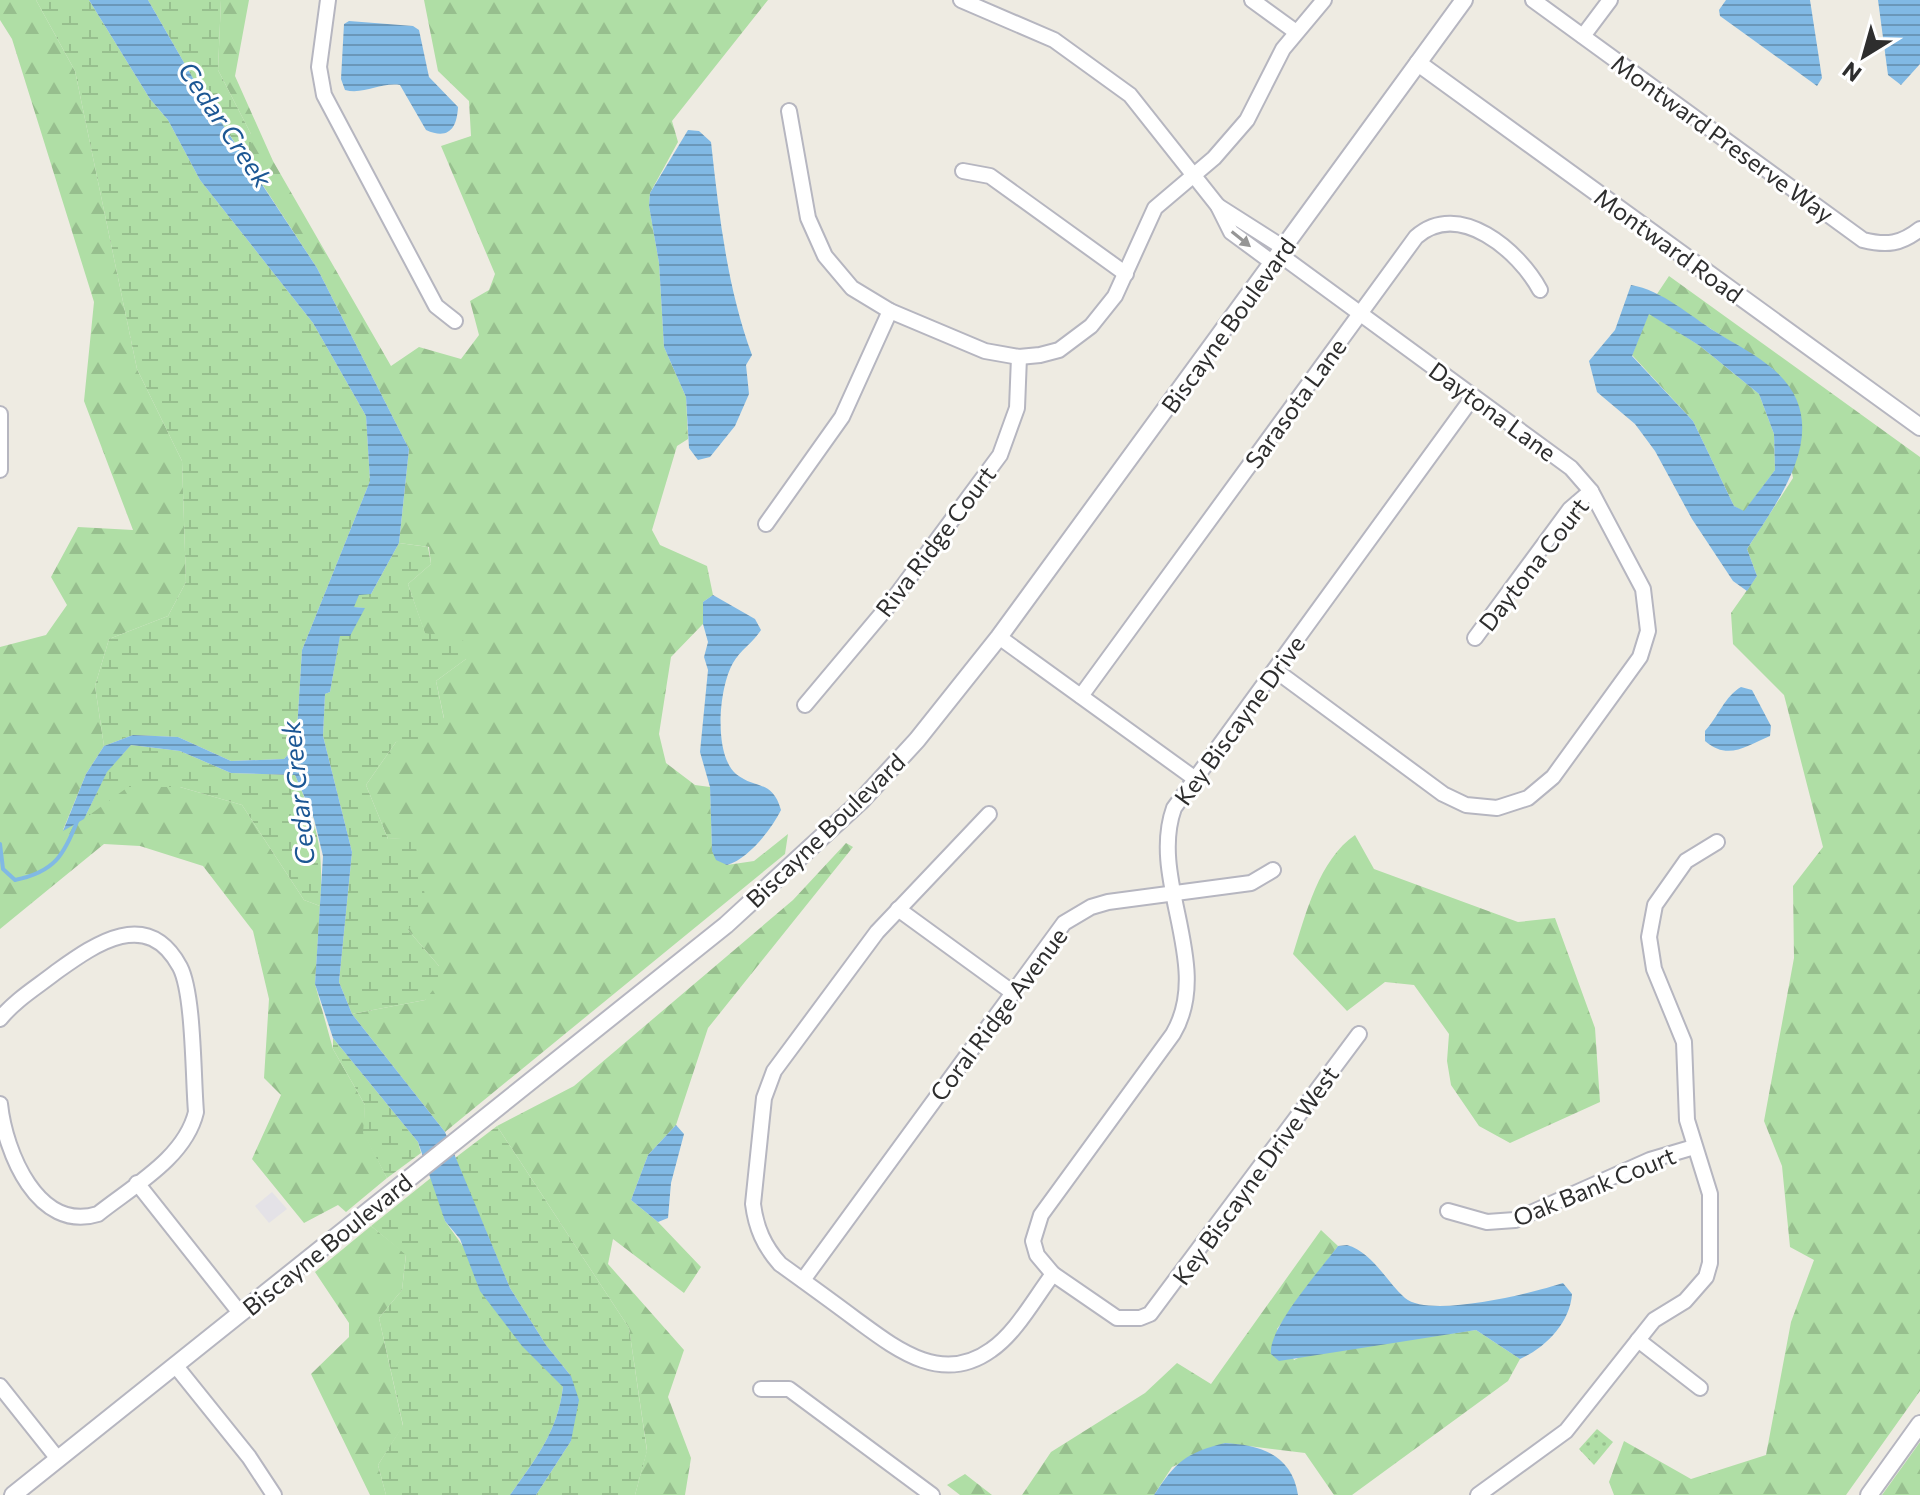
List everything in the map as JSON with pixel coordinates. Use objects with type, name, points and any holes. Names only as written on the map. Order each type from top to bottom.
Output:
[{"type":"street","points":[[328,0],[319,67],[324,95],[436,306],[455,321]]},
{"type":"street","points":[[961,0],[1054,40],[1130,95],[1193,176]]},
{"type":"street","points":[[1252,0],[1296,32]]},
{"type":"street","points":[[789,111],[808,218],[831,264],[852,288],[890,311],[985,351],[1019,357],[1059,350],[1079,338],[1115,296],[1155,208],[1193,176],[1247,120],[1275,62],[1324,0]]},
{"type":"street","name":"Biscayne Boulevard","points":[[13,1495],[726,925],[821,841],[917,740],[999,637],[1464,0]]},
{"type":"street","name":"Montward Preserve Way","points":[[1533,0],[1863,240],[1883,245],[1906,239],[1920,229]]},
{"type":"street","points":[[1583,36],[1610,0]]},
{"type":"street","name":"Montward Road","points":[[1418,63],[1920,427]]},
{"type":"street","points":[[963,171],[990,176],[1126,274]]},
{"type":"street","name":"Daytona Lane","points":[[1193,176],[1218,206],[1279,255],[1571,468],[1591,491],[1643,589],[1648,616],[1644,647],[1634,667],[1553,777],[1528,798],[1497,808],[1466,805],[1443,794],[1275,670]]},
{"type":"street","name":"Sarasota Lane","points":[[1081,696],[1416,237],[1442,222],[1470,225],[1528,268],[1540,290]]},
{"type":"street","points":[[766,524],[842,417],[890,311]]},
{"type":"street","name":"Riva Ridge Court","points":[[805,705],[889,605],[1000,455],[1017,408],[1019,357]]},
{"type":"street","name":"Key Biscayne Drive","points":[[1053,1274],[1043,1265],[1033,1241],[1041,1215],[1180,1021],[1187,985],[1168,833],[1174,808],[1473,397]]},
{"type":"street","points":[[0,414],[0,470]]},
{"type":"street","name":"Daytona Court","points":[[1475,638],[1570,509],[1591,491]]},
{"type":"street","points":[[999,637],[1194,778]]},
{"type":"street","points":[[989,814],[877,932],[768,1084],[753,1204],[759,1234],[780,1264],[902,1353],[922,1362],[941,1365],[973,1360],[1006,1337],[1053,1274]]},
{"type":"street","points":[[1485,1493],[1566,1431],[1664,1310],[1697,1290],[1710,1263],[1710,1194],[1687,1120],[1684,1042],[1654,969],[1649,937],[1655,905],[1686,861],[1717,842]]},
{"type":"street","name":"Coral Ridge Avenue","points":[[803,1280],[1012,992],[1055,935],[1076,914],[1108,902],[1251,883],[1273,870]]},
{"type":"street","points":[[898,909],[1012,992]]},
{"type":"street","points":[[0,1019],[37,986],[93,946],[120,934],[148,938],[161,945],[180,968],[185,982],[196,1112],[185,1140],[137,1183],[98,1214],[69,1217],[56,1212],[24,1175],[9,1150],[0,1104]]},
{"type":"street","name":"Key Biscayne Drive West","points":[[1053,1274],[1117,1318],[1140,1318],[1150,1314],[1359,1034]]},
{"type":"street","name":"Oak Bank Court","points":[[1448,1211],[1487,1222],[1515,1220],[1650,1160],[1694,1147]]},
{"type":"street","points":[[137,1183],[240,1313]]},
{"type":"street","points":[[1638,1340],[1700,1388]]},
{"type":"street","points":[[175,1365],[249,1457],[273,1494]]},
{"type":"street","points":[[0,1386],[58,1459]]},
{"type":"street","points":[[761,1389],[789,1389],[932,1495]]},
{"type":"street","points":[[1869,1495],[1920,1424]]},
{"type":"shaded area","points":[[272,1192],[287,1209],[269,1223],[255,1206]]},
{"type":"green space","points":[[0,0],[36,0],[75,71],[137,369],[182,461],[186,582],[168,616],[109,639],[95,686],[104,746],[86,774],[63,830],[127,787],[180,787],[242,805],[304,900],[320,906],[315,984],[333,1049],[365,1105],[364,1133],[387,1178],[346,1212],[338,1205],[304,1223],[252,1159],[281,1095],[264,1078],[269,999],[253,931],[203,866],[140,846],[104,844],[0,929],[0,647],[46,635],[67,605],[51,577],[78,527],[133,530],[84,401],[94,302],[12,39],[0,20]]},
{"type":"green space","points":[[36,0],[89,0],[150,99],[168,120],[200,180],[313,323],[366,416],[370,481],[302,650],[296,745],[284,759],[231,761],[178,737],[133,735],[104,746],[95,686],[109,639],[168,616],[186,582],[182,461],[137,369],[75,71]]},
{"type":"green space","points":[[148,0],[221,0],[218,70],[251,134],[251,167],[198,87]]},
{"type":"green space","points":[[221,0],[249,0],[235,76],[273,161],[391,366],[419,347],[461,359],[479,335],[470,301],[489,290],[495,274],[441,146],[471,136],[469,101],[438,71],[424,0],[768,0],[672,121],[678,142],[650,193],[649,206],[659,263],[664,347],[686,397],[688,439],[677,446],[652,530],[660,545],[707,566],[713,595],[703,602],[703,624],[671,657],[659,734],[666,763],[695,785],[710,787],[712,851],[727,865],[754,861],[788,834],[785,854],[445,1132],[352,1014],[425,1000],[439,966],[408,930],[414,838],[388,839],[366,785],[396,742],[444,718],[436,681],[466,659],[425,634],[408,584],[431,564],[429,547],[399,543],[409,449],[317,268],[251,167],[251,134],[218,70]]},
{"type":"green space","points":[[1669,276],[1920,457],[1920,1391],[1846,1495],[1614,1495],[1609,1482],[1624,1441],[1691,1479],[1766,1455],[1791,1322],[1814,1260],[1790,1247],[1782,1166],[1764,1121],[1794,958],[1793,886],[1823,847],[1784,695],[1733,644],[1731,613],[1757,576],[1747,549],[1793,478],[1773,369],[1657,294]]},
{"type":"green space","points":[[1649,313],[1700,346],[1759,394],[1774,434],[1775,470],[1744,512],[1734,506],[1693,421],[1632,355]]},
{"type":"green space","points":[[399,543],[428,547],[431,564],[408,584],[425,633],[464,641],[466,659],[436,681],[444,719],[431,737],[396,742],[366,785],[388,839],[414,837],[426,901],[408,930],[439,966],[441,980],[425,1000],[352,1014],[339,982],[352,852],[323,736],[325,694],[330,692],[340,635],[364,608],[353,607],[359,594],[371,594]]},
{"type":"green space","points":[[131,745],[180,751],[231,773],[295,775],[318,838],[320,906],[304,900],[242,805],[180,787],[128,787],[84,819],[107,771]]},
{"type":"green space","points":[[1355,835],[1374,869],[1518,922],[1555,918],[1595,1028],[1600,1102],[1510,1143],[1479,1126],[1451,1085],[1447,1061],[1449,1034],[1414,985],[1385,982],[1347,1011],[1293,954],[1315,888],[1332,858]]},
{"type":"green space","points":[[846,843],[853,847],[708,1028],[676,1125],[648,1155],[631,1200],[658,1222],[701,1267],[684,1293],[613,1239],[608,1264],[684,1350],[668,1397],[691,1458],[685,1495],[635,1495],[647,1450],[629,1328],[497,1126],[574,1086],[793,900]]},
{"type":"green space","points":[[333,1038],[418,1142],[421,1153],[387,1178],[363,1133],[365,1105],[333,1049]]},
{"type":"green space","points":[[497,1126],[629,1328],[647,1451],[635,1495],[536,1495],[571,1441],[571,1376],[546,1345],[510,1288],[455,1158]]},
{"type":"green space","points":[[432,1177],[445,1221],[563,1387],[551,1431],[510,1495],[386,1495],[378,1465],[403,1425],[379,1318],[402,1290],[406,1255],[371,1226]]},
{"type":"green space","points":[[371,1226],[406,1254],[402,1290],[379,1318],[403,1426],[378,1465],[386,1495],[370,1495],[311,1374],[349,1337],[349,1323],[315,1272]]},
{"type":"green space","points":[[1321,1230],[1338,1246],[1277,1329],[1294,1360],[1306,1354],[1476,1330],[1520,1359],[1508,1381],[1352,1495],[1334,1495],[1305,1453],[1225,1443],[1172,1467],[1154,1495],[1022,1495],[1051,1452],[1145,1393],[1177,1363],[1211,1384]]},
{"type":"green space","points":[[1597,1429],[1613,1442],[1594,1465],[1579,1449]]},
{"type":"green space","points":[[1920,1442],[1920,1495],[1882,1495]]},
{"type":"green space","points":[[965,1474],[992,1495],[960,1495],[947,1485]]},
{"type":"water","points":[[89,0],[148,0],[198,87],[317,268],[409,449],[399,543],[371,594],[359,595],[354,607],[365,608],[350,636],[340,636],[330,692],[325,694],[323,736],[352,852],[339,982],[352,1014],[445,1132],[510,1288],[546,1345],[571,1376],[579,1400],[571,1441],[536,1495],[510,1495],[551,1431],[563,1387],[522,1346],[480,1291],[460,1239],[445,1221],[418,1142],[333,1038],[315,984],[323,856],[314,819],[295,775],[231,773],[180,751],[131,745],[107,772],[84,819],[63,831],[86,774],[104,746],[133,735],[178,737],[231,761],[284,759],[296,746],[302,650],[370,481],[366,416],[313,323],[200,180],[168,120],[150,99]]},
{"type":"water","points":[[1726,0],[1810,0],[1822,78],[1817,86],[1720,16],[1719,10]]},
{"type":"water","points":[[1878,0],[1920,0],[1920,64],[1901,85],[1888,75]]},
{"type":"water","points":[[349,21],[413,26],[419,30],[429,77],[458,107],[456,121],[450,130],[440,134],[426,130],[400,85],[345,90],[341,79],[344,24]]},
{"type":"water","points":[[688,130],[699,131],[711,142],[730,277],[752,355],[746,365],[749,394],[735,426],[710,457],[698,460],[689,448],[686,397],[664,347],[659,263],[649,206],[650,193]]},
{"type":"water","points":[[1631,285],[1654,292],[1760,359],[1792,390],[1801,413],[1802,436],[1797,460],[1787,483],[1747,549],[1757,576],[1747,591],[1733,581],[1692,519],[1655,451],[1635,424],[1597,392],[1589,361],[1615,330]],"holes":[[[1649,314],[1700,346],[1759,394],[1774,434],[1775,470],[1744,511],[1734,506],[1693,421],[1632,356]]]},
{"type":"water","points":[[713,595],[755,619],[761,630],[736,658],[728,674],[721,720],[724,752],[736,774],[768,789],[781,810],[758,843],[743,857],[727,865],[716,860],[712,851],[710,787],[700,752],[708,670],[704,657],[708,642],[703,624],[703,602]]},
{"type":"water","points":[[1741,687],[1752,690],[1771,726],[1770,736],[1737,750],[1713,747],[1705,741],[1705,731],[1730,696]]},
{"type":"water","points":[[676,1125],[684,1134],[671,1183],[668,1218],[658,1222],[631,1200],[648,1155]]},
{"type":"water","points":[[1347,1245],[1364,1254],[1405,1298],[1418,1304],[1436,1306],[1482,1302],[1563,1283],[1572,1294],[1570,1305],[1555,1333],[1520,1359],[1476,1330],[1279,1361],[1271,1354],[1272,1343],[1286,1314],[1338,1246]]},
{"type":"water","points":[[1225,1443],[1251,1446],[1282,1461],[1295,1481],[1298,1495],[1154,1495],[1183,1460]]},
{"type":"waterway","points":[[0,844],[3,869],[15,880],[28,877],[56,860],[68,843],[78,819]]},
{"type":"water label","name":"Cedar Creek","points":[[226,124]]},
{"type":"water label","name":"Cedar Creek","points":[[297,793]]}]
